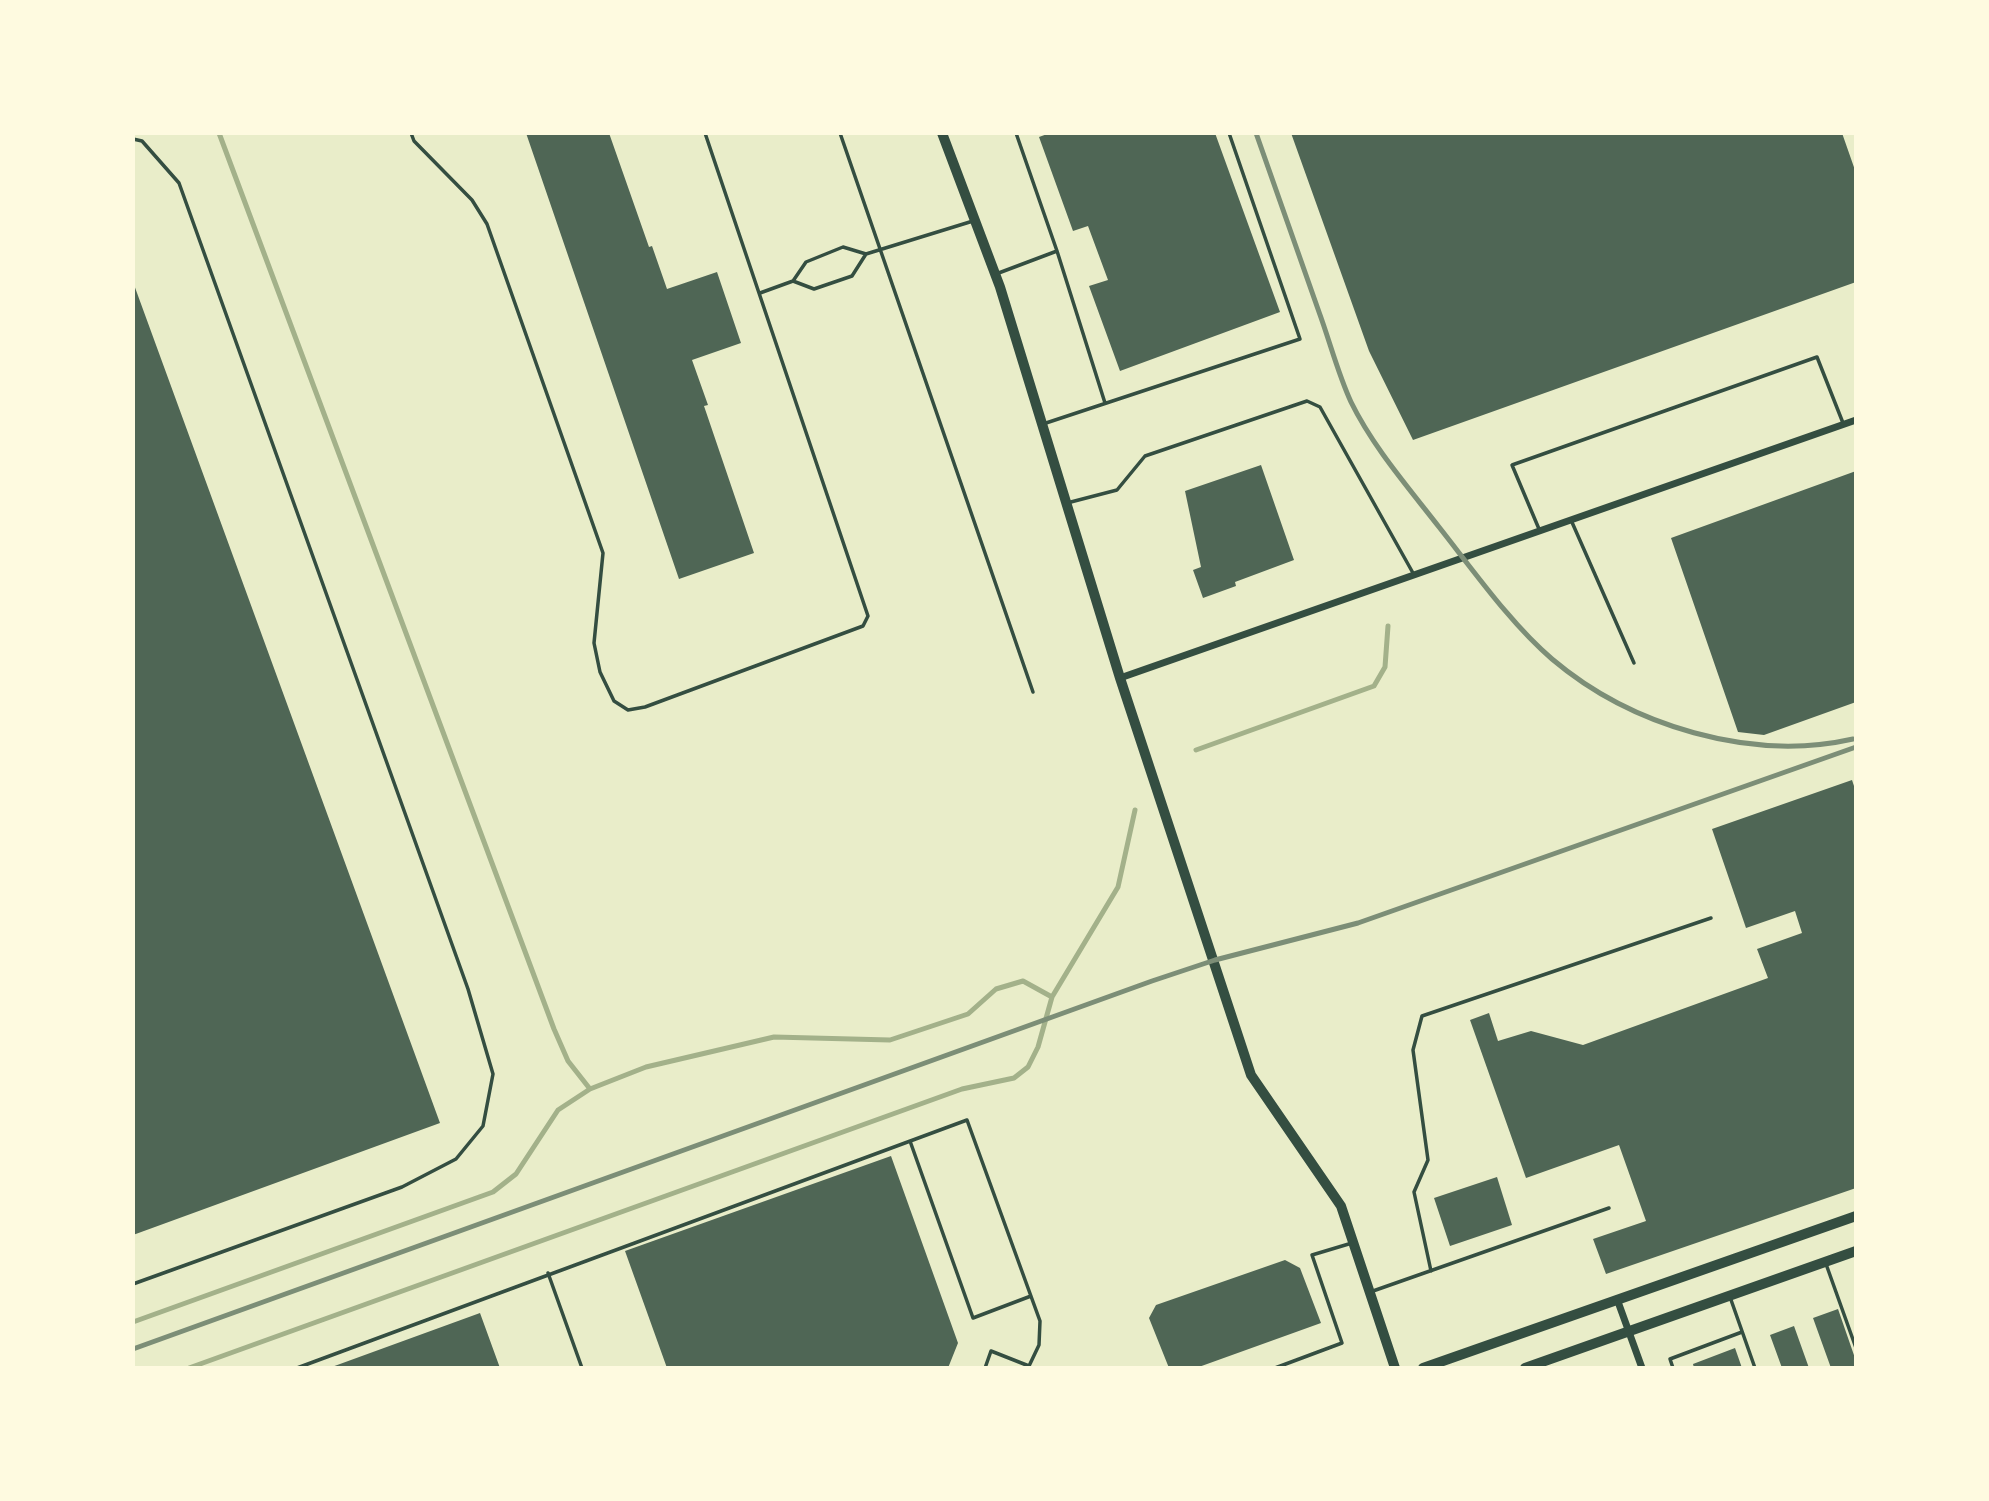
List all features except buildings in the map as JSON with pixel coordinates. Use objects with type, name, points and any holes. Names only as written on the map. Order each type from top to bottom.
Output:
[{"type":"main road","points":[[1423,1368],[1856,1216]]},
{"type":"main road","points":[[1524,1368],[1539,1366],[1629,1331],[1856,1251]]},
{"type":"street","points":[[943,133],[995,275],[1120,678],[1251,1074],[1341,1206],[1395,1368]]},
{"type":"street","points":[[1120,678],[1856,420]]},
{"type":"street","points":[[1617,1299],[1642,1368]]},
{"type":"lane","points":[[411,133],[414,141],[472,200],[487,224],[603,553],[594,643],[600,673],[614,701],[628,710],[645,707],[863,626],[868,616],[705,133]]},
{"type":"lane","points":[[840,133],[1033,692]]},
{"type":"lane","points":[[1016,133],[1105,403]]},
{"type":"lane","points":[[1041,425],[1300,339],[1229,133]]},
{"type":"lane","points":[[133,139],[142,141],[179,183],[464,976],[493,1074],[483,1126],[456,1159],[402,1187],[133,1284]]},
{"type":"lane","points":[[760,293],[793,281],[806,262],[843,247],[866,254],[975,220]]},
{"type":"lane","points":[[995,275],[1057,251]]},
{"type":"lane","points":[[793,281],[814,289],[852,276],[866,254]]},
{"type":"lane","points":[[1539,531],[1512,464],[1817,357],[1843,425]]},
{"type":"lane","points":[[1065,503],[1117,490],[1146,456],[1307,401],[1320,407],[1415,575]]},
{"type":"lane","points":[[1572,520],[1634,663]]},
{"type":"lane","points":[[1432,1270],[1414,1192],[1428,1160],[1413,1050],[1422,1016],[1711,918]]},
{"type":"lane","points":[[297,1368],[967,1120],[1040,1321],[1039,1345],[1029,1367],[991,1351],[985,1368]]},
{"type":"lane","points":[[910,1141],[973,1318],[1031,1296]]},
{"type":"lane","points":[[1371,1292],[1609,1208]]},
{"type":"lane","points":[[1275,1368],[1342,1343],[1312,1255],[1354,1242]]},
{"type":"lane","points":[[1825,1262],[1856,1349]]},
{"type":"lane","points":[[548,1273],[582,1368]]},
{"type":"lane","points":[[1729,1295],[1755,1368]]},
{"type":"lane","points":[[1673,1368],[1670,1359],[1742,1332]]},
{"type":"waterway","points":[[219,133],[554,1029],[568,1061],[590,1089]]},
{"type":"waterway","points":[[1196,750],[1374,686],[1385,667],[1388,626]]},
{"type":"waterway","points":[[189,1368],[962,1089],[1014,1078],[1028,1067],[1038,1047],[1052,997],[1118,887],[1135,810]]},
{"type":"waterway","points":[[133,1322],[493,1192],[516,1174],[558,1110],[590,1089],[646,1067],[774,1037],[890,1040],[968,1014],[996,989],[1023,981],[1052,997]]},
{"type":"railway","points":[[1256,133],[1342,380],[1360,419],[1392,466],[1479,578],[1537,645],[1583,683],[1618,703],[1655,720],[1694,733],[1774,746],[1814,745],[1853,739]]},
{"type":"railway","points":[[133,1349],[1152,981],[1215,960],[1358,923],[1856,747]]}]
